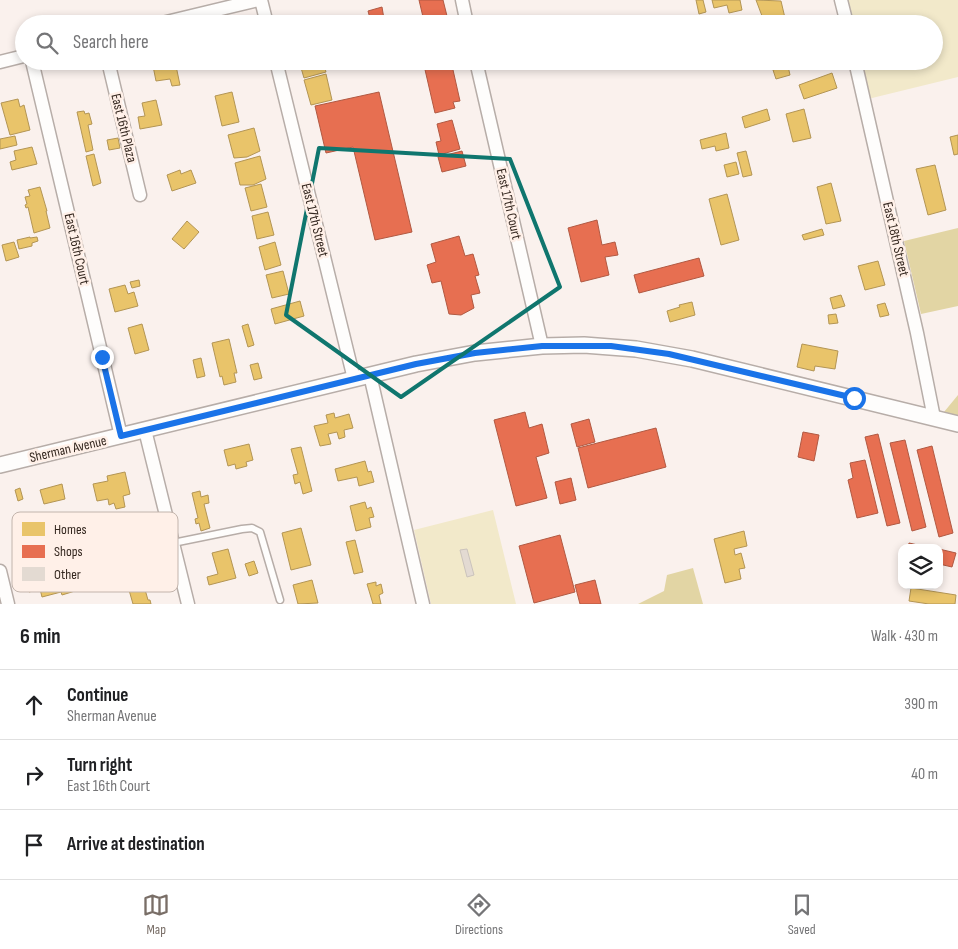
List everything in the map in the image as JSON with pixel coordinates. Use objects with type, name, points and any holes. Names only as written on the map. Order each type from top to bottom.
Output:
[{"type":"street","points":[[196,15],[260,0],[264,15]]},
{"type":"street","points":[[462,0],[465,15]]},
{"type":"street","points":[[841,0],[845,15]]},
{"type":"street","points":[[0,62],[15,58]]},
{"type":"street","name":"East 16th Court","points":[[34,70],[121,436]]},
{"type":"street","name":"East 16th Plaza","points":[[110,70],[140,195]]},
{"type":"street","name":"East 17th Street","points":[[278,70],[354,379]]},
{"type":"street","name":"East 17th Court","points":[[478,70],[542,346]]},
{"type":"street","name":"East 18th Street","points":[[857,70],[917,333],[934,418]]},
{"type":"street","name":"Sherman Avenue","points":[[0,465],[370,375],[456,356],[542,346],[611,346],[669,354],[958,424]]},
{"type":"street","points":[[370,375],[423,604]]},
{"type":"street","points":[[145,430],[165,512]]},
{"type":"street","points":[[178,563],[188,604]]},
{"type":"street","points":[[0,571],[8,604]]},
{"type":"lane","points":[[178,542],[242,529],[252,528],[260,532],[280,600]]},
{"type":"highlighted area","points":[[319,148],[510,159],[560,287],[401,397],[286,315]]},
{"type":"shaded area","points":[[846,0],[958,0],[958,77],[868,99],[861,70],[943,70],[943,15],[849,15]]},
{"type":"shaded area","points":[[958,228],[958,306],[921,314],[904,241]]},
{"type":"shaded area","points":[[958,395],[958,417],[944,413],[944,412]]},
{"type":"shaded area","points":[[493,510],[516,604],[431,604],[414,530]]},
{"type":"shaded area","points":[[693,568],[703,604],[638,604],[664,591],[667,575]]},
{"type":"building: Homes","points":[[696,0],[703,0],[706,12],[699,14]]},
{"type":"building: Homes","points":[[712,0],[740,0],[742,10],[729,13],[727,5],[714,8]]},
{"type":"building: Homes","points":[[756,0],[781,1],[784,15],[762,15]]},
{"type":"building: Homes","points":[[154,70],[177,70],[180,85],[172,86],[170,79],[156,81]]},
{"type":"building: Homes","points":[[302,70],[325,70],[326,72],[304,78]]},
{"type":"building: Homes","points":[[773,70],[789,70],[790,75],[776,79]]},
{"type":"building: Homes","points":[[832,73],[837,88],[804,99],[799,85]]},
{"type":"building: Homes","points":[[326,74],[332,100],[311,105],[304,80]]},
{"type":"building: Homes","points":[[232,92],[239,122],[222,126],[215,96]]},
{"type":"building: Homes","points":[[18,99],[20,107],[24,105],[30,130],[10,135],[1,103]]},
{"type":"building: Homes","points":[[156,100],[162,125],[140,129],[138,117],[145,116],[142,103]]},
{"type":"building: Homes","points":[[767,109],[770,120],[745,128],[742,117]]},
{"type":"building: Homes","points":[[804,109],[811,138],[793,142],[786,114]]},
{"type":"building: Homes","points":[[84,111],[85,114],[89,113],[92,124],[88,125],[93,150],[86,152],[77,112]]},
{"type":"building: Homes","points":[[254,128],[260,151],[247,157],[234,158],[228,135]]},
{"type":"building: Homes","points":[[726,133],[729,148],[716,151],[715,146],[702,149],[700,140]]},
{"type":"building: Homes","points":[[958,135],[958,154],[954,155],[950,137]]},
{"type":"building: Homes","points":[[15,136],[17,145],[0,149],[0,139]]},
{"type":"building: Homes","points":[[118,138],[120,148],[109,150],[107,140]]},
{"type":"building: Homes","points":[[32,147],[37,164],[12,170],[10,162],[16,160],[14,151]]},
{"type":"building: Homes","points":[[746,151],[752,175],[743,177],[737,153]]},
{"type":"building: Homes","points":[[94,154],[101,183],[93,186],[86,156]]},
{"type":"building: Homes","points":[[260,156],[266,179],[253,185],[240,185],[235,163]]},
{"type":"building: Homes","points":[[736,162],[739,174],[727,177],[724,165]]},
{"type":"building: Homes","points":[[935,165],[946,210],[928,215],[916,169]]},
{"type":"building: Homes","points":[[180,170],[181,174],[191,170],[196,183],[172,191],[167,175]]},
{"type":"building: Homes","points":[[831,183],[841,221],[826,224],[817,187]]},
{"type":"building: Homes","points":[[261,184],[267,207],[251,211],[245,188]]},
{"type":"building: Homes","points":[[40,187],[50,228],[34,233],[28,207],[26,208],[25,205],[27,204],[25,197],[30,196],[28,190]]},
{"type":"building: Homes","points":[[727,194],[739,240],[721,245],[709,199]]},
{"type":"building: Homes","points":[[268,212],[274,235],[257,239],[252,216]]},
{"type":"building: Homes","points":[[187,221],[199,232],[184,249],[172,239]]},
{"type":"building: Homes","points":[[822,229],[824,235],[804,240],[802,235]]},
{"type":"building: Homes","points":[[37,237],[38,241],[32,243],[32,246],[19,249],[17,240]]},
{"type":"building: Homes","points":[[14,242],[19,257],[6,261],[2,245]]},
{"type":"building: Homes","points":[[275,242],[281,265],[265,270],[259,247]]},
{"type":"building: Homes","points":[[878,261],[885,285],[865,290],[858,266]]},
{"type":"building: Homes","points":[[283,271],[289,294],[272,298],[266,275]]},
{"type":"building: Homes","points":[[139,280],[140,286],[132,288],[130,282]]},
{"type":"building: Homes","points":[[125,285],[128,294],[134,292],[138,306],[115,312],[109,289]]},
{"type":"building: Homes","points":[[841,295],[845,306],[833,309],[830,298]]},
{"type":"building: Homes","points":[[300,301],[304,316],[275,324],[271,309]]},
{"type":"building: Homes","points":[[692,302],[695,315],[670,322],[667,311],[680,307],[679,305]]},
{"type":"building: Homes","points":[[885,303],[889,315],[880,317],[877,305]]},
{"type":"building: Homes","points":[[836,314],[838,323],[829,324],[828,315]]},
{"type":"building: Homes","points":[[142,324],[149,350],[135,354],[128,328]]},
{"type":"building: Homes","points":[[248,324],[254,345],[248,347],[242,326]]},
{"type":"building: Homes","points":[[229,339],[237,373],[234,373],[236,382],[224,385],[222,376],[220,377],[212,343]]},
{"type":"building: Homes","points":[[802,344],[838,351],[835,369],[815,366],[814,371],[797,367]]},
{"type":"building: Homes","points":[[201,358],[205,376],[197,378],[193,360]]},
{"type":"building: Homes","points":[[258,363],[262,378],[254,380],[250,365]]},
{"type":"building: Homes","points":[[334,413],[335,418],[349,414],[353,428],[344,430],[345,437],[339,439],[337,432],[328,434],[331,444],[320,446],[314,426],[328,423],[326,415]]},
{"type":"building: Homes","points":[[249,444],[253,460],[246,462],[247,466],[236,469],[235,464],[228,466],[224,450]]},
{"type":"building: Homes","points":[[301,447],[312,491],[303,494],[300,482],[295,484],[293,475],[298,474],[291,449]]},
{"type":"building: Homes","points":[[365,461],[368,472],[371,471],[374,482],[359,486],[357,477],[338,481],[335,469]]},
{"type":"building: Homes","points":[[125,472],[130,494],[123,496],[125,507],[116,509],[114,503],[109,505],[108,499],[97,501],[93,484],[108,481],[107,476]]},
{"type":"building: Homes","points":[[62,484],[65,499],[44,504],[40,490]]},
{"type":"building: Homes","points":[[20,488],[23,499],[18,501],[15,490]]},
{"type":"building: Homes","points":[[200,491],[201,497],[208,495],[209,503],[204,504],[210,528],[201,531],[199,523],[196,524],[195,519],[198,518],[192,493]]},
{"type":"building: Homes","points":[[365,502],[367,509],[371,507],[374,517],[369,518],[371,527],[356,531],[350,506]]},
{"type":"building: Homes","points":[[301,528],[311,565],[291,570],[282,533]]},
{"type":"building: Homes","points":[[744,531],[747,546],[734,549],[735,555],[741,553],[745,568],[739,569],[741,579],[725,583],[714,539]]},
{"type":"building: Homes","points":[[355,540],[363,572],[354,574],[346,542]]},
{"type":"building: Homes","points":[[228,549],[236,578],[209,585],[207,577],[218,574],[212,553]]},
{"type":"building: Homes","points":[[254,561],[258,573],[249,576],[245,564]]},
{"type":"building: Homes","points":[[312,580],[318,603],[298,604],[293,585]]},
{"type":"building: Homes","points":[[376,582],[376,586],[381,584],[383,593],[379,595],[381,604],[373,604],[367,584]]},
{"type":"building: Homes","points":[[911,589],[956,595],[955,604],[929,604],[909,601]]},
{"type":"building: Homes","points":[[41,592],[61,592],[42,597]]},
{"type":"building: Homes","points":[[61,592],[72,592],[62,595]]},
{"type":"building: Homes","points":[[130,592],[146,592],[151,604],[133,604]]},
{"type":"building: Shops","points":[[419,0],[443,0],[447,15],[423,15]]},
{"type":"building: Shops","points":[[382,7],[383,15],[369,15],[368,11]]},
{"type":"building: Shops","points":[[425,70],[453,70],[460,101],[453,102],[455,108],[435,113]]},
{"type":"building: Shops","points":[[379,92],[412,232],[375,240],[353,147],[326,153],[315,106]]},
{"type":"building: Shops","points":[[452,120],[460,149],[439,155],[436,142],[441,141],[437,124]]},
{"type":"building: Shops","points":[[462,151],[466,166],[442,172],[438,157]]},
{"type":"building: Shops","points":[[597,220],[602,245],[615,242],[618,255],[605,257],[609,275],[581,282],[568,228]]},
{"type":"building: Shops","points":[[459,236],[465,256],[473,254],[479,275],[475,276],[480,293],[471,295],[474,308],[461,315],[449,314],[441,281],[432,283],[427,265],[436,262],[431,244]]},
{"type":"building: Shops","points":[[699,258],[704,276],[639,293],[634,275]]},
{"type":"building: Shops","points":[[525,412],[529,428],[542,424],[549,453],[536,457],[547,498],[516,506],[494,420]]},
{"type":"building: Shops","points":[[589,419],[595,442],[577,447],[571,424]]},
{"type":"building: Shops","points":[[656,428],[666,467],[588,488],[578,448]]},
{"type":"building: Shops","points":[[803,432],[819,435],[814,461],[798,457]]},
{"type":"building: Shops","points":[[878,434],[900,523],[887,526],[865,437]]},
{"type":"building: Shops","points":[[905,440],[926,527],[912,531],[890,443]]},
{"type":"building: Shops","points":[[932,446],[953,533],[939,537],[917,450]]},
{"type":"building: Shops","points":[[865,460],[878,513],[857,518],[848,480],[853,478],[850,463]]},
{"type":"building: Shops","points":[[571,478],[576,500],[560,504],[555,482]]},
{"type":"building: Shops","points":[[560,535],[575,592],[534,603],[519,546]]},
{"type":"building: Shops","points":[[943,550],[956,553],[952,567],[943,565]]},
{"type":"building: Shops","points":[[595,580],[601,604],[580,604],[575,585]]},
{"type":"building: Other","points":[[467,549],[474,575],[467,577],[460,550]]},
{"type":"route","points":[[102,357],[121,436],[416,364],[475,353],[542,346],[611,346],[669,354],[854,398]]}]
